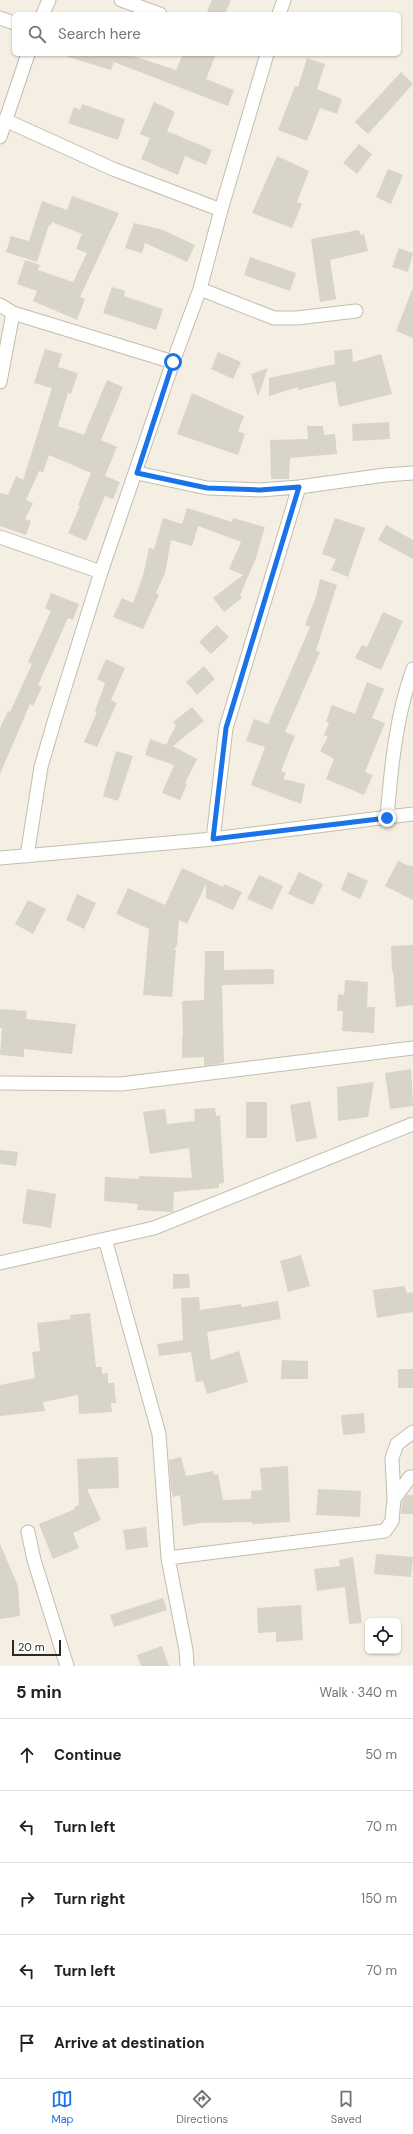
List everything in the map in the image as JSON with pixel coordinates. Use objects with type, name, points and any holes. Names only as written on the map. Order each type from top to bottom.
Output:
[{"type":"street","points":[[44,12],[49,0]]},
{"type":"street","points":[[121,0],[154,12]]},
{"type":"street","points":[[280,12],[284,0]]},
{"type":"street","points":[[0,18],[12,22]]},
{"type":"street","points":[[0,137],[27,56]]},
{"type":"street","points":[[27,856],[41,767],[102,572],[137,473],[173,362],[200,290],[221,210],[266,56]]},
{"type":"street","points":[[5,120],[113,169],[221,210]]},
{"type":"street","points":[[200,290],[274,318],[298,318],[356,311]]},
{"type":"street","points":[[0,305],[13,313],[173,362]]},
{"type":"street","points":[[0,382],[13,313]]},
{"type":"street","points":[[137,473],[207,488],[260,490],[299,487],[385,475],[413,473]]},
{"type":"street","points":[[213,839],[226,728],[299,487]]},
{"type":"street","points":[[0,537],[102,572]]},
{"type":"street","points":[[387,818],[391,765],[405,690],[413,669]]},
{"type":"street","points":[[0,858],[213,839],[413,814]]},
{"type":"street","points":[[0,1082],[121,1084],[413,1048]]},
{"type":"street","points":[[0,1262],[154,1228],[413,1124]]},
{"type":"street","points":[[105,1239],[159,1434],[168,1558],[186,1650],[187,1666]]},
{"type":"street","points":[[168,1558],[385,1531],[392,1521],[394,1499],[392,1458],[397,1444],[413,1432]]},
{"type":"street","points":[[394,1499],[410,1477],[413,1477]]},
{"type":"street","points":[[28,1532],[34,1560],[67,1666]]},
{"type":"building","points":[[212,0],[231,0],[226,12],[207,12]]},
{"type":"building","points":[[133,56],[176,70],[182,56],[215,56],[206,79],[234,90],[228,106],[114,62],[111,70],[68,57]]},
{"type":"building","points":[[307,58],[325,64],[317,89],[342,99],[337,114],[320,108],[307,141],[278,130],[295,86],[298,87]]},
{"type":"building","points":[[401,72],[413,84],[368,134],[355,122]]},
{"type":"building","points":[[154,102],[175,112],[167,131],[212,150],[206,165],[185,156],[178,175],[141,159],[150,138],[140,134]]},
{"type":"building","points":[[82,104],[125,119],[118,140],[68,123],[74,107],[80,110]]},
{"type":"building","points":[[359,144],[372,154],[357,174],[343,163]]},
{"type":"building","points":[[277,156],[309,171],[297,202],[302,204],[292,228],[252,213]]},
{"type":"building","points":[[388,169],[403,175],[391,204],[376,197]]},
{"type":"building","points":[[72,196],[119,213],[80,297],[85,299],[77,320],[33,301],[37,291],[17,284],[25,260],[40,265],[38,270],[73,282],[87,253],[76,249],[82,234],[52,222],[51,225],[49,225],[37,262],[6,252],[11,236],[29,241],[42,201],[67,210]]},
{"type":"building","points":[[134,223],[163,230],[195,245],[187,262],[145,243],[142,253],[125,248]]},
{"type":"building","points":[[359,230],[360,235],[364,234],[368,251],[330,260],[336,299],[320,302],[311,239]]},
{"type":"building","points":[[399,248],[413,253],[408,272],[392,267]]},
{"type":"building","points":[[250,257],[296,273],[290,291],[244,275]]},
{"type":"building","points":[[112,287],[125,291],[124,296],[163,309],[156,330],[103,313]]},
{"type":"building","points":[[413,290],[413,338],[396,331]]},
{"type":"building","points":[[45,349],[62,354],[58,367],[78,373],[71,394],[68,393],[58,426],[84,435],[107,380],[123,387],[101,440],[117,447],[105,476],[120,482],[113,499],[105,496],[86,541],[68,533],[80,506],[78,505],[91,473],[49,455],[43,472],[39,471],[26,500],[33,503],[25,519],[31,521],[26,535],[0,526],[0,493],[8,495],[16,476],[23,480],[52,388],[34,383]]},
{"type":"building","points":[[352,349],[353,362],[381,354],[392,394],[339,407],[335,381],[298,390],[298,387],[269,396],[269,378],[335,364],[334,351]]},
{"type":"building","points":[[218,352],[241,362],[233,379],[211,369]]},
{"type":"building","points":[[268,368],[258,397],[251,374]]},
{"type":"building","points":[[192,393],[244,416],[238,431],[245,434],[238,455],[177,434]]},
{"type":"building","points":[[389,422],[390,439],[353,441],[352,424]]},
{"type":"building","points":[[307,426],[323,426],[324,435],[335,434],[337,454],[290,458],[289,479],[271,479],[270,440],[308,439]]},
{"type":"building","points":[[187,508],[232,522],[233,518],[265,527],[256,558],[240,595],[242,598],[224,612],[213,598],[243,575],[229,569],[241,542],[198,526],[192,546],[171,540],[165,573],[156,593],[159,595],[143,629],[113,617],[122,598],[133,603],[143,576],[149,548],[154,549],[163,518],[182,524]]},
{"type":"building","points":[[335,518],[365,528],[348,577],[331,570],[336,559],[322,554]]},
{"type":"building","points":[[386,525],[413,540],[413,559],[378,540]]},
{"type":"building","points":[[320,579],[337,585],[316,650],[320,652],[285,732],[295,736],[281,771],[286,773],[283,779],[305,784],[301,804],[251,785],[265,747],[246,741],[254,719],[268,724],[310,627],[305,625],[316,597]]},
{"type":"building","points":[[51,593],[79,604],[73,620],[68,618],[38,685],[42,687],[33,706],[30,704],[0,774],[0,728],[8,711],[10,712],[32,664],[28,662],[51,611],[45,608]]},
{"type":"building","points":[[383,612],[403,621],[381,670],[355,658],[362,645],[367,647]]},
{"type":"building","points":[[217,625],[229,637],[211,654],[199,642]]},
{"type":"building","points":[[106,659],[125,668],[111,700],[117,703],[97,747],[84,742],[97,712],[95,711],[105,683],[97,679]]},
{"type":"building","points":[[204,666],[215,679],[197,695],[186,682]]},
{"type":"building","points":[[367,682],[384,689],[372,718],[385,723],[365,772],[373,775],[364,795],[326,779],[334,759],[320,751],[328,737],[324,735],[329,723],[326,721],[332,705],[355,714]]},
{"type":"building","points":[[192,707],[204,721],[173,746],[197,759],[185,783],[187,784],[180,800],[162,793],[174,765],[145,755],[150,739],[166,745],[176,725],[173,722]]},
{"type":"building","points":[[116,751],[133,756],[118,801],[103,796]]},
{"type":"building","points":[[398,861],[413,866],[413,900],[385,886]]},
{"type":"building","points":[[182,868],[223,887],[224,884],[242,892],[233,910],[206,898],[206,884],[187,924],[179,920],[177,945],[174,950],[176,950],[172,997],[143,995],[149,929],[116,914],[128,888],[165,905]]},
{"type":"building","points":[[299,872],[323,884],[313,905],[288,894]]},
{"type":"building","points":[[348,872],[368,881],[360,899],[341,890]]},
{"type":"building","points":[[259,875],[283,886],[272,910],[247,899]]},
{"type":"building","points":[[77,894],[96,903],[84,929],[66,920]]},
{"type":"building","points":[[28,900],[46,909],[33,934],[15,924]]},
{"type":"building","points":[[413,945],[413,1005],[396,1007],[391,946]]},
{"type":"building","points":[[205,951],[224,951],[224,970],[274,969],[274,984],[222,985],[224,1063],[204,1066],[204,1057],[182,1058],[182,1001],[204,1000]]},
{"type":"building","points":[[345,980],[368,982],[367,1007],[375,1007],[374,1033],[342,1031],[343,1011],[337,1011],[338,994],[344,995]]},
{"type":"building","points":[[0,1009],[27,1011],[26,1019],[76,1024],[72,1054],[24,1049],[24,1057],[0,1055],[2,1028],[0,1028]]},
{"type":"building","points":[[411,1069],[413,1106],[390,1109],[385,1073]]},
{"type":"building","points":[[374,1082],[368,1117],[338,1121],[337,1087]]},
{"type":"building","points":[[310,1101],[317,1138],[296,1142],[290,1105]]},
{"type":"building","points":[[246,1102],[267,1102],[267,1138],[246,1138]]},
{"type":"building","points":[[215,1108],[216,1116],[220,1115],[224,1183],[219,1184],[219,1188],[174,1192],[173,1212],[137,1210],[138,1204],[104,1201],[105,1177],[139,1179],[139,1176],[192,1178],[189,1148],[150,1154],[143,1112],[165,1109],[167,1124],[195,1121],[194,1109]]},
{"type":"building","points":[[0,1150],[18,1152],[16,1166],[0,1164]]},
{"type":"building","points":[[27,1189],[56,1194],[51,1228],[22,1223]]},
{"type":"building","points":[[301,1255],[310,1286],[288,1292],[280,1261]]},
{"type":"building","points":[[173,1274],[189,1274],[190,1288],[173,1289]]},
{"type":"building","points":[[404,1286],[407,1293],[413,1292],[413,1312],[377,1318],[373,1290]]},
{"type":"building","points":[[199,1297],[200,1310],[241,1304],[242,1307],[278,1301],[281,1319],[207,1332],[211,1360],[239,1351],[248,1382],[207,1394],[203,1381],[196,1382],[191,1352],[159,1356],[157,1344],[183,1340],[181,1298]]},
{"type":"building","points":[[90,1313],[96,1367],[102,1367],[102,1374],[108,1373],[108,1383],[114,1383],[116,1403],[111,1403],[112,1412],[79,1414],[78,1395],[43,1402],[45,1411],[0,1416],[0,1385],[35,1378],[32,1352],[40,1351],[37,1323],[71,1319],[70,1315]]},
{"type":"building","points":[[282,1360],[308,1361],[308,1379],[281,1379]]},
{"type":"building","points":[[398,1369],[413,1369],[413,1388],[398,1388]]},
{"type":"building","points":[[364,1413],[365,1433],[343,1435],[341,1415]]},
{"type":"building","points":[[118,1457],[119,1488],[87,1489],[101,1520],[73,1533],[79,1548],[53,1559],[39,1524],[75,1509],[74,1507],[79,1505],[77,1459]]},
{"type":"building","points":[[181,1457],[186,1476],[213,1471],[214,1475],[218,1474],[223,1500],[251,1499],[251,1491],[262,1490],[260,1468],[288,1466],[290,1522],[252,1524],[252,1522],[200,1523],[183,1526],[180,1495],[173,1497],[171,1490],[169,1460]]},
{"type":"building","points":[[318,1489],[361,1491],[360,1517],[316,1515]]},
{"type":"building","points":[[407,1495],[413,1495],[413,1514],[401,1514],[402,1502]]},
{"type":"building","points":[[146,1527],[148,1547],[126,1550],[123,1530]]},
{"type":"building","points":[[0,1544],[18,1586],[20,1616],[0,1619]]},
{"type":"building","points":[[376,1554],[413,1557],[411,1577],[374,1574]]},
{"type":"building","points":[[353,1557],[362,1623],[349,1624],[345,1587],[317,1591],[314,1569],[340,1566],[339,1560]]},
{"type":"building","points":[[163,1598],[167,1610],[114,1627],[110,1615]]},
{"type":"building","points":[[301,1605],[303,1640],[276,1642],[276,1632],[258,1633],[257,1608]]},
{"type":"building","points":[[162,1646],[169,1666],[141,1666],[137,1655]]},
{"type":"route","points":[[173,362],[137,473],[207,488],[260,490],[299,487],[226,728],[213,839],[387,818]]}]
